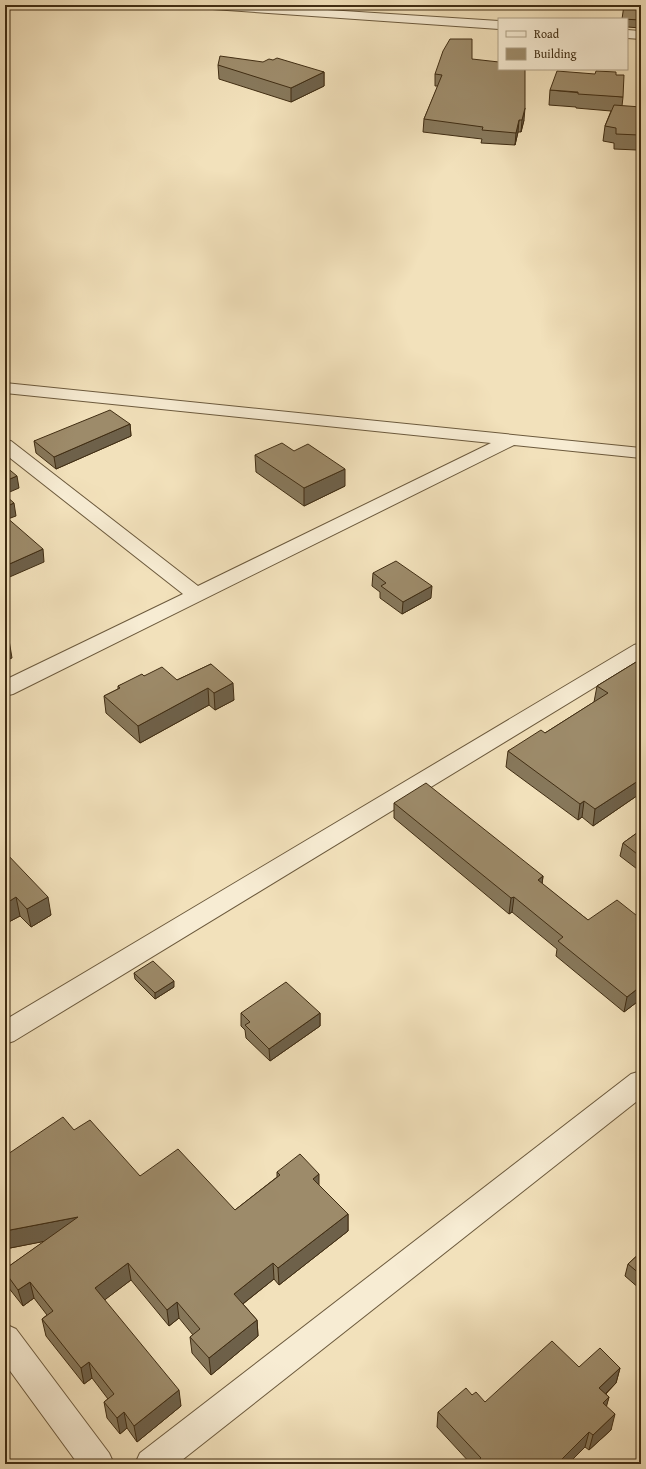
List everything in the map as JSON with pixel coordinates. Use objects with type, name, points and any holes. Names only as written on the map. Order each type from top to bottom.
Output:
[{"type":"street","points":[[198,5],[273,7],[498,25]]},
{"type":"street","points":[[628,34],[641,35]]},
{"type":"street","points":[[5,388],[641,453]]},
{"type":"street","points":[[5,689],[511,440]]},
{"type":"street","points":[[5,445],[197,595]]},
{"type":"street","points":[[5,1033],[641,650]]},
{"type":"street","points":[[151,1464],[641,1082]]},
{"type":"street","points":[[5,1339],[98,1464]]},
{"type":"building","points":[[624,5],[641,5],[641,20],[622,18]]},
{"type":"building","points":[[450,39],[472,39],[472,59],[498,62],[498,70],[525,70],[525,108],[522,120],[519,120],[516,133],[482,130],[483,127],[424,119],[442,75],[435,74],[443,51]]},
{"type":"building","points":[[220,56],[263,62],[269,59],[273,60],[277,58],[324,72],[291,88],[218,65]]},
{"type":"building","points":[[557,71],[595,74],[596,71],[616,72],[616,75],[624,75],[623,97],[578,94],[578,92],[550,90]]},
{"type":"building","points":[[614,105],[641,107],[639,135],[616,134],[616,128],[605,126]]},
{"type":"building","points":[[110,410],[130,424],[54,457],[34,441]]},
{"type":"building","points":[[282,443],[294,451],[308,444],[345,469],[304,488],[255,455]]},
{"type":"building","points":[[5,466],[17,476],[5,481]]},
{"type":"building","points":[[5,495],[14,503],[5,507]]},
{"type":"building","points":[[5,516],[43,549],[5,566]]},
{"type":"building","points":[[396,561],[432,586],[403,602],[381,586],[386,583],[373,573]]},
{"type":"building","points":[[5,636],[9,640],[5,642]]},
{"type":"building","points":[[641,659],[641,779],[595,809],[584,801],[580,804],[508,751],[541,730],[545,733],[608,693],[597,686]]},
{"type":"building","points":[[211,664],[233,683],[214,693],[208,688],[138,726],[104,696],[120,688],[118,686],[142,674],[144,676],[162,667],[177,680]]},
{"type":"building","points":[[426,783],[543,876],[538,880],[588,920],[617,900],[641,919],[641,986],[627,997],[558,941],[563,937],[514,897],[511,898],[394,803]]},
{"type":"building","points":[[641,830],[641,857],[623,843]]},
{"type":"building","points":[[5,852],[48,897],[27,909],[16,897],[5,904]]},
{"type":"building","points":[[153,961],[174,981],[155,993],[134,973]]},
{"type":"building","points":[[286,982],[320,1013],[269,1049],[245,1025],[250,1022],[241,1013]]},
{"type":"building","points":[[63,1117],[74,1130],[90,1120],[140,1176],[178,1149],[235,1210],[280,1175],[277,1172],[300,1154],[319,1174],[313,1179],[348,1214],[278,1268],[273,1263],[234,1294],[257,1320],[209,1358],[190,1337],[200,1329],[177,1302],[167,1310],[128,1263],[95,1288],[179,1390],[134,1426],[124,1412],[117,1418],[104,1402],[114,1394],[89,1362],[81,1368],[42,1319],[53,1311],[30,1282],[18,1290],[5,1272],[5,1269],[78,1217],[5,1231],[5,1156]]},
{"type":"building","points":[[641,1252],[641,1275],[628,1264]]},
{"type":"building","points":[[552,1341],[579,1367],[600,1348],[620,1368],[599,1388],[609,1397],[603,1403],[615,1414],[593,1435],[589,1432],[557,1464],[474,1464],[481,1458],[438,1412],[466,1388],[472,1395],[476,1392],[485,1402]]}]
